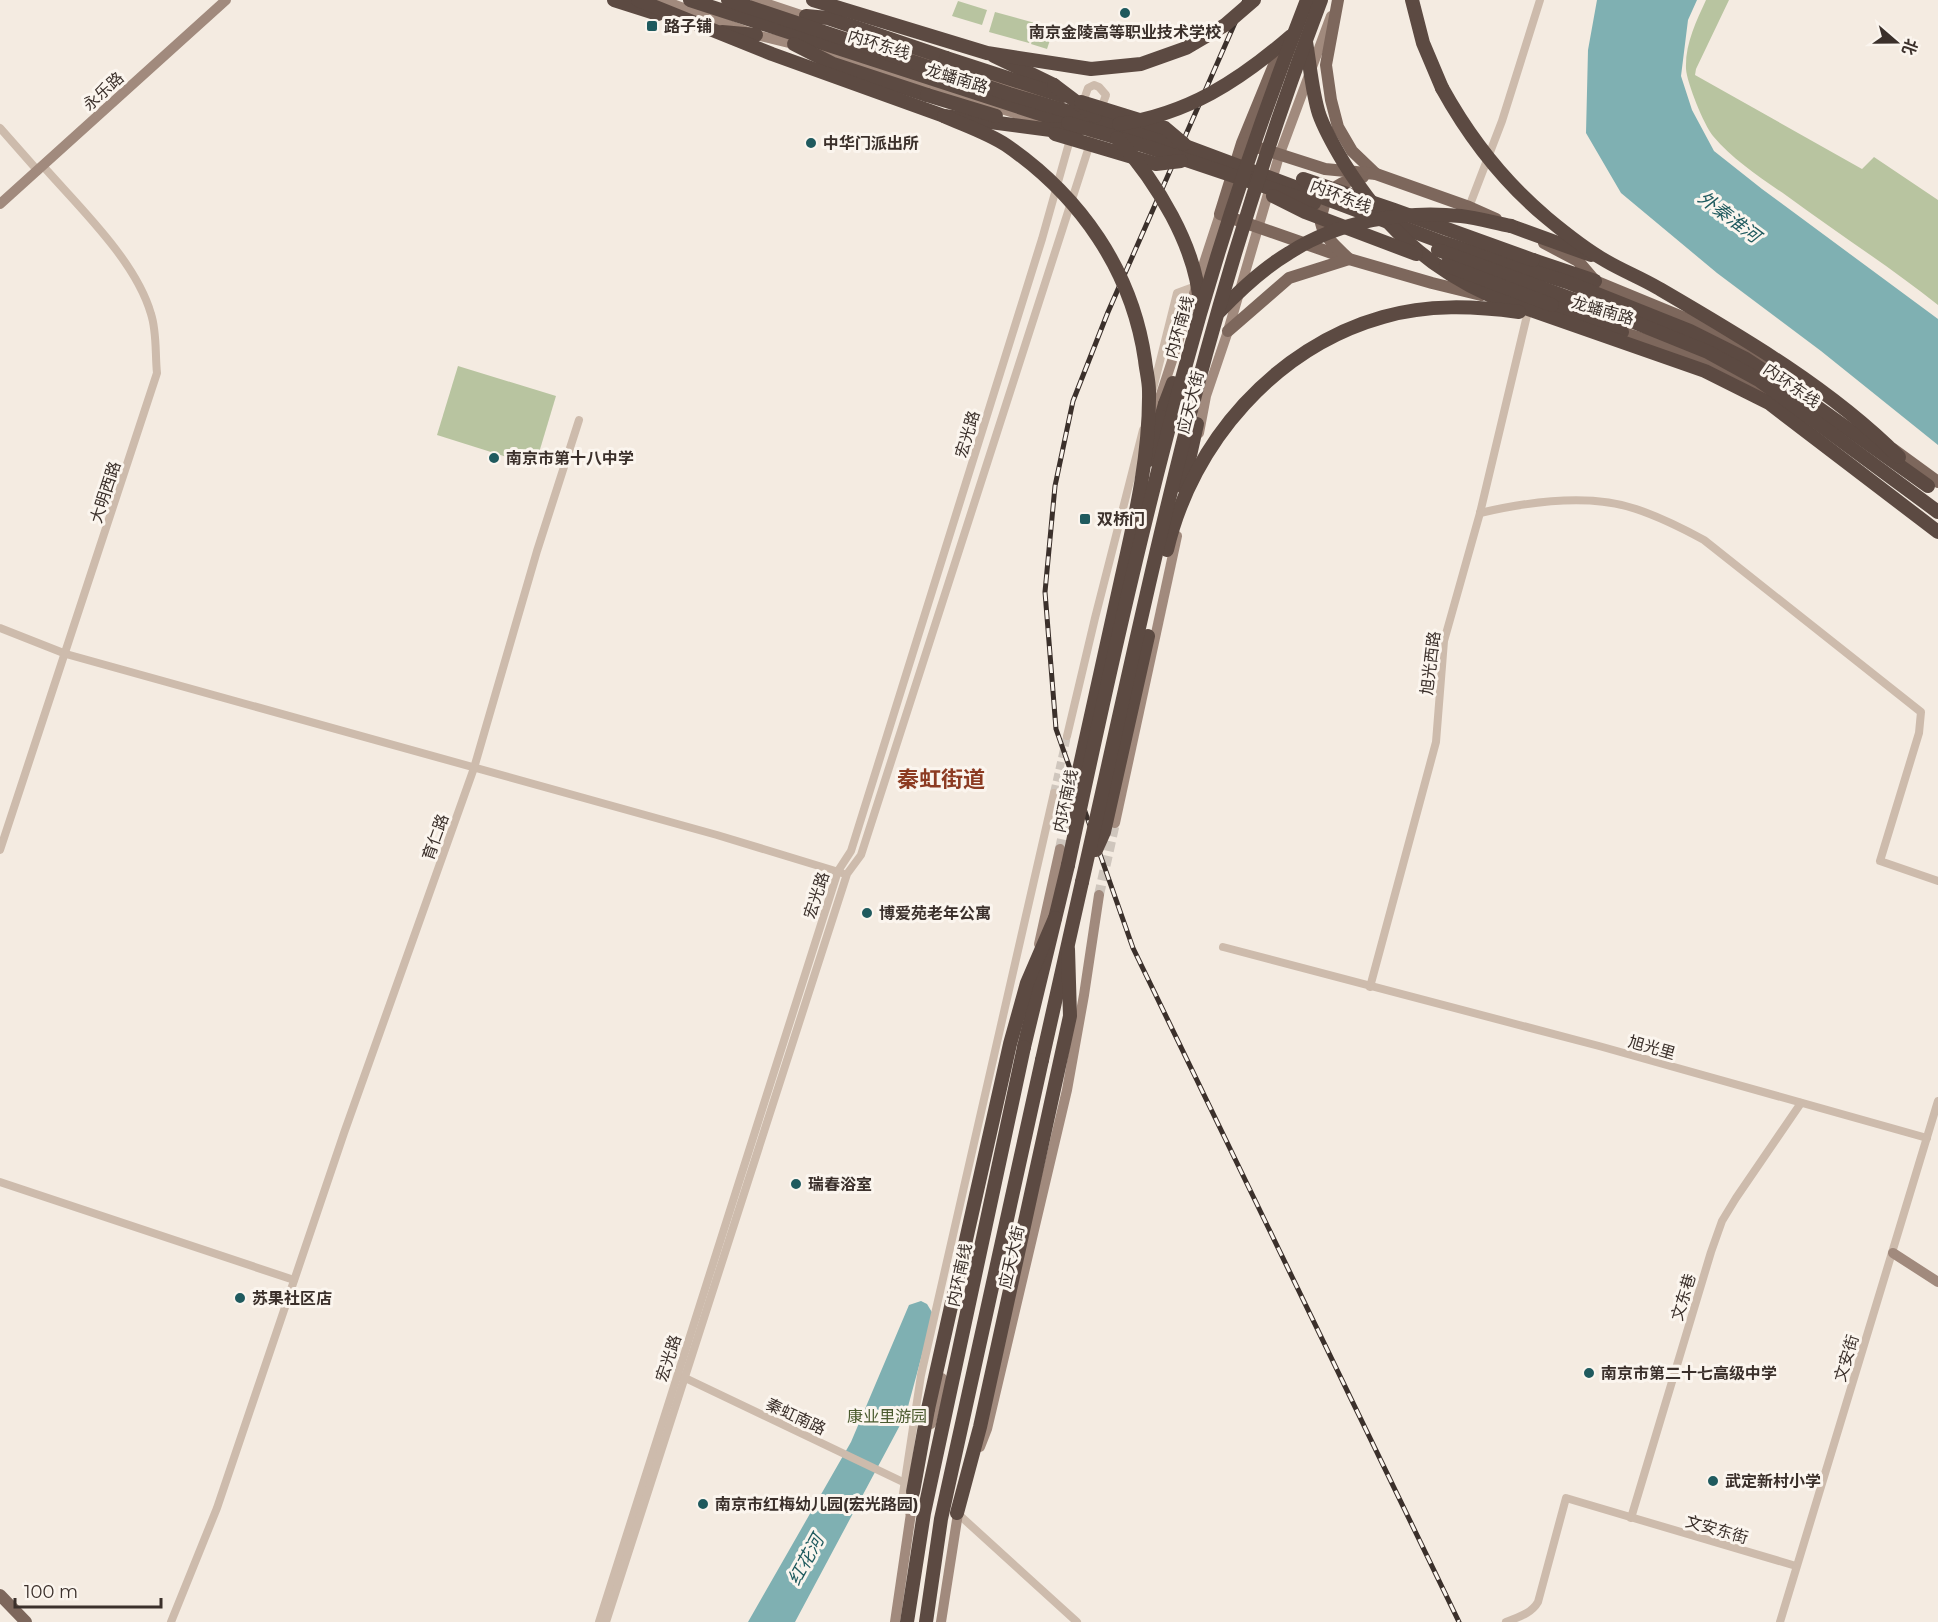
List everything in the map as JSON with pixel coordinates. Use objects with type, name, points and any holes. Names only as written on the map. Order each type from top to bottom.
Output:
[{"type":"highway","points":[[638,0],[772,54],[944,116],[1004,143],[1043,173],[1070,200],[1093,227],[1111,257],[1138,321],[1149,389],[1146,450],[1133,526]]},
{"type":"highway","name":"内环东线","points":[[690,0],[1068,123],[1145,146],[1186,154]]},
{"type":"highway","name":"内环东线","points":[[728,0],[1186,154],[1708,352],[1759,380],[1938,512]]},
{"type":"highway","points":[[813,0],[987,53],[1090,69],[1141,64],[1186,48],[1225,25],[1254,0]]},
{"type":"highway","points":[[1307,0],[1306,42],[1319,114],[1338,152],[1364,194],[1394,229],[1416,249],[1460,282],[1705,371],[1769,403],[1938,532]]},
{"type":"highway","name":"内环南线","points":[[907,1622],[924,1513],[1024,1047],[1068,865],[1147,513],[1183,373],[1231,213],[1271,92],[1307,0]]},
{"type":"highway","points":[[944,116],[1051,130],[1142,121],[1184,108],[1231,84],[1263,61],[1299,30],[1323,0]]},
{"type":"highway","name":"内环南线","points":[[926,1622],[944,1509],[1168,503],[1206,355],[1247,217],[1297,64],[1323,0]]},
{"type":"highway","points":[[1412,0],[1423,43],[1442,88],[1482,151],[1546,218],[1604,260]]},
{"type":"highway","points":[[617,1],[710,30],[756,35]]},
{"type":"highway","points":[[794,44],[833,64],[927,95],[1156,164],[1186,154],[1166,128],[828,18],[806,16]]},
{"type":"highway","points":[[987,53],[1054,86],[1109,129],[1132,154],[1177,226],[1192,264],[1200,300],[1203,349],[1201,399],[1192,452],[1171,533],[1104,832],[1082,882]]},
{"type":"highway","points":[[1235,172],[1293,176],[1595,281]]},
{"type":"highway","points":[[1235,172],[1305,212],[1622,332]]},
{"type":"highway","name":"内环东线","points":[[1235,172],[1308,191],[1444,243],[1568,282],[1690,331],[1746,359],[1935,487]]},
{"type":"highway","points":[[1068,865],[1073,797],[1133,526],[1165,404],[1183,360],[1210,322],[1243,287],[1290,251],[1327,234],[1367,221],[1436,215],[1463,216],[1511,226],[1604,260],[1656,287],[1793,370],[1881,440],[1935,487]]},
{"type":"highway","points":[[1171,533],[1205,455],[1237,411],[1282,369],[1308,350],[1354,326],[1386,316],[1414,311],[1444,307],[1535,311]]},
{"type":"highway","points":[[904,1484],[928,1410],[1010,1044],[1027,983],[1055,918]]},
{"type":"highway","points":[[957,1512],[980,1427],[1070,1016],[1068,949]]},
{"type":"main road","name":"应天大街","points":[[1220,214],[1242,143],[1301,0]]},
{"type":"main road","points":[[1337,0],[1326,65],[1331,100],[1338,127],[1347,143],[1352,151],[1376,174]]},
{"type":"main road","name":"龙蟠南路","points":[[1242,143],[1325,170],[1376,174],[1469,207],[1539,240],[1578,261],[1595,281],[1692,321],[1783,372],[1935,487]]},
{"type":"main road","points":[[1228,331],[1289,278],[1349,260],[1329,240],[1320,222],[1324,202],[1334,187],[1347,181],[1376,174]]},
{"type":"main road","name":"龙蟠南路","points":[[1220,214],[1349,260],[1535,311],[1622,332],[1689,356],[1744,381],[1813,430],[1856,457],[1938,520]]},
{"type":"main road","points":[[0,1595],[26,1622]]},
{"type":"street","name":"永乐路","points":[[0,204],[226,0]]},
{"type":"street","name":"龙蟠南路","points":[[662,0],[756,35],[794,44],[1072,131]]},
{"type":"street","name":"龙蟠南路","points":[[756,0],[1080,110]]},
{"type":"street","points":[[828,18],[834,0]]},
{"type":"street","name":"应天大街","points":[[1115,823],[1206,396],[1228,331],[1279,156],[1337,0]]},
{"type":"street","points":[[1469,207],[1502,121],[1540,0]]},
{"type":"street","name":"宏光路","points":[[599,1622],[681,1376],[846,874],[861,855],[1106,95],[1103,90],[1094,85],[1088,88],[1072,131],[1039,250],[851,851],[838,871],[681,1376],[606,1622]]},
{"type":"street","name":"大明西路","points":[[0,128],[109,240],[136,278],[152,314],[157,373],[0,850]]},
{"type":"street","points":[[1069,143],[1087,149]]},
{"type":"street","name":"应天大街","points":[[1083,728],[1151,425],[1220,214]]},
{"type":"street","points":[[1067,736],[1178,293],[1196,286]]},
{"type":"street","name":"旭光西路","points":[[1370,987],[1436,742],[1444,641],[1535,311]]},
{"type":"street","name":"育仁路","points":[[171,1622],[217,1508],[294,1280],[474,768],[537,551],[579,420]]},
{"type":"street","points":[[1479,513],[1512,505],[1597,501],[1635,508],[1679,527],[1704,540],[1921,712],[1919,733],[1880,861],[1938,880]]},
{"type":"street","points":[[0,628],[66,654],[717,835],[846,874]]},
{"type":"street","points":[[895,1622],[909,1513],[904,1484],[921,1375],[1054,793]]},
{"type":"street","points":[[904,1484],[935,1410],[1060,849]]},
{"type":"street","name":"应天大街","points":[[941,1622],[957,1512],[987,1429],[1067,1090],[1099,895]]},
{"type":"street","name":"旭光里","points":[[1223,946],[1370,987],[1599,1046],[1927,1138]]},
{"type":"street","name":"文安街","points":[[1780,1622],[1938,1101]]},
{"type":"street","name":"文东巷","points":[[1631,1518],[1722,1221],[1801,1103]]},
{"type":"street","points":[[0,1182],[294,1280]]},
{"type":"street","points":[[1893,1253],[1938,1282]]},
{"type":"street","name":"秦虹南路","points":[[681,1376],[842,1452],[957,1512]]},
{"type":"street","name":"文安东街","points":[[1506,1622],[1527,1614],[1538,1602],[1566,1498],[1796,1566]]},
{"type":"street","points":[[957,1512],[1077,1622]]},
{"type":"green space","points":[[1706,0],[1729,0],[1695,75],[1862,169],[1874,157],[1938,200],[1938,305],[1748,168],[1713,136],[1696,104],[1686,69],[1689,42]]},
{"type":"green space","points":[[958,1],[987,10],[982,25],[952,16]]},
{"type":"green space","points":[[995,12],[1035,23],[1029,43],[989,32]]},
{"type":"green space","points":[[1038,24],[1054,28],[1047,49],[1031,44]]},
{"type":"green space","points":[[458,366],[556,396],[535,466],[437,435]]},
{"type":"water","name":"外秦淮河","points":[[1597,0],[1697,0],[1688,20],[1681,76],[1692,110],[1714,151],[1938,319],[1938,445],[1821,351],[1717,273],[1621,193],[1586,133],[1588,50]]},
{"type":"water","name":"红花河","points":[[921,1301],[927,1304],[933,1314],[906,1414],[795,1622],[748,1622],[851,1442],[909,1305]]},
{"type":"tunnel","points":[[1054,793],[1067,736]]},
{"type":"tunnel","points":[[1060,849],[1069,805]]},
{"type":"tunnel","points":[[1099,895],[1115,823]]},
{"type":"railway","points":[[1245,0],[1108,312],[1073,401],[1055,486],[1045,592],[1056,729],[1133,948],[1459,1622]]},
{"type":"place","name":"南京金陵高等职业技术学校","points":[[1125,13]]},
{"type":"place","name":"路子铺","points":[[652,26]]},
{"type":"place","name":"中华门派出所","points":[[811,143]]},
{"type":"place","name":"南京市第十八中学","points":[[494,458]]},
{"type":"place","name":"双桥门","points":[[1085,519]]},
{"type":"place","name":"博爱苑老年公寓","points":[[867,913]]},
{"type":"place","name":"瑞春浴室","points":[[796,1184]]},
{"type":"place","name":"苏果社区店","points":[[240,1298]]},
{"type":"place","name":"南京市第二十七高级中学","points":[[1589,1373]]},
{"type":"place","name":"武定新村小学","points":[[1713,1481]]},
{"type":"place","name":"南京市红梅幼儿园(宏光路园)","points":[[703,1504]]},
{"type":"district","name":"秦虹街道","points":[[941,779]]},
{"type":"park label","name":"康业里游园","points":[[887,1416]]}]
